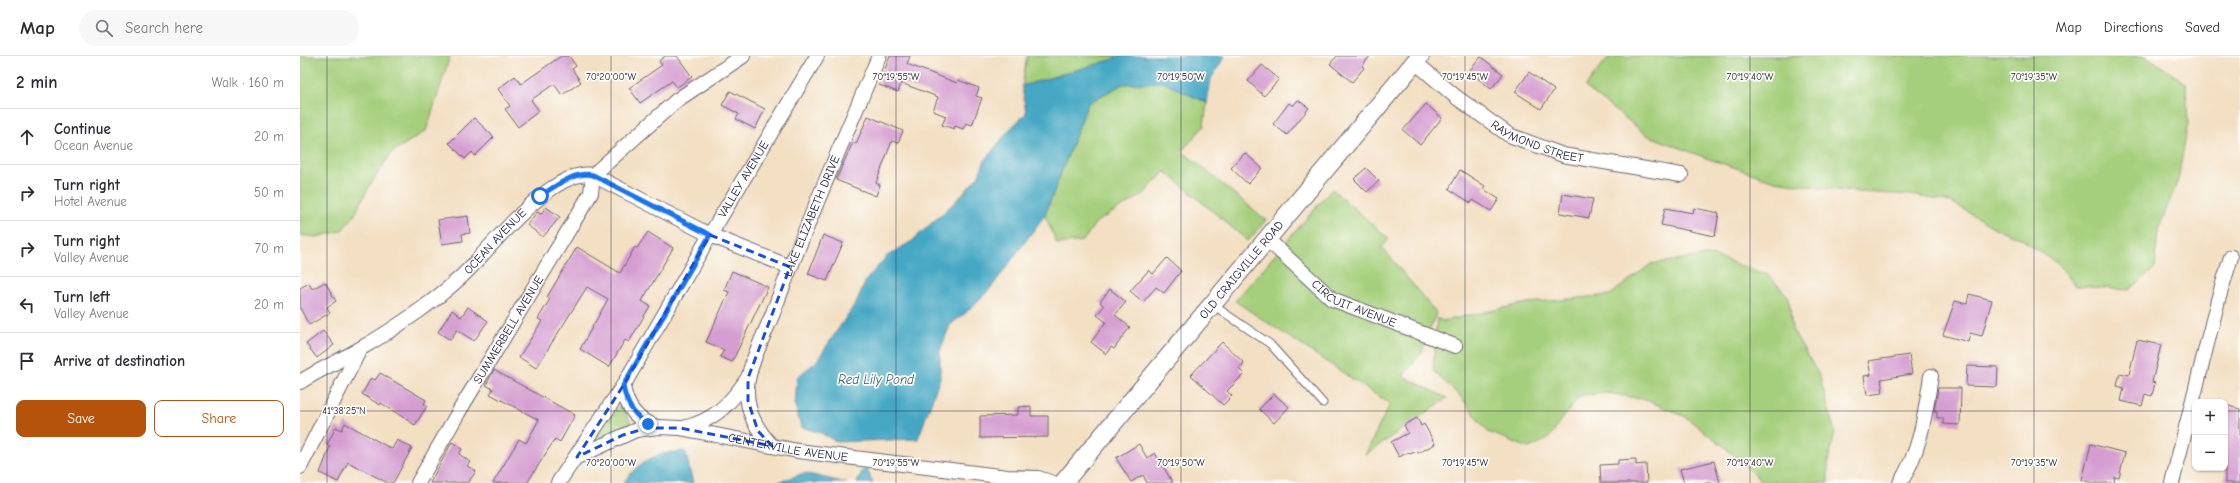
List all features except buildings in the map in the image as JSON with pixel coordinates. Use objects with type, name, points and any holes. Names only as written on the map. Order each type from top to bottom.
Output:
[{"type":"street","points":[[743,56],[726,60],[669,107],[593,175],[710,235],[790,267]]},
{"type":"street","name":"VALLEY AVENUE","points":[[577,458],[623,386],[710,235],[817,56]]},
{"type":"street","name":"LAKE ELIZABETH DRIVE","points":[[680,428],[701,422],[717,414],[733,399],[748,378],[790,267],[879,56]]},
{"type":"street","name":"RAYMOND STREET","points":[[1417,59],[1456,97],[1509,135],[1563,155],[1681,175]]},
{"type":"street","name":"OLD CRAIGVILLE ROAD","points":[[1063,483],[1417,59]]},
{"type":"street","name":"OCEAN AVENUE","points":[[300,382],[360,349],[436,299],[472,267],[540,196],[578,175],[586,173],[593,175]]},
{"type":"street","name":"SUMMERBELL AVENUE","points":[[418,483],[458,413],[591,193],[593,175]]},
{"type":"street","name":"CIRCUIT AVENUE","points":[[1267,239],[1332,299],[1455,346]]},
{"type":"street","points":[[2172,483],[2218,300],[2231,257]]},
{"type":"street","points":[[300,467],[360,349]]},
{"type":"street","points":[[1900,483],[1908,471],[1923,430],[1931,376]]},
{"type":"street","name":"LAKE ELIZABETH DRIVE","points":[[748,378],[748,401],[750,414],[758,431],[772,446]]},
{"type":"street","points":[[623,386],[627,402],[635,415],[648,424],[658,427]]},
{"type":"street","name":"CENTERVILLE AVENUE","points":[[577,458],[636,430],[658,427],[680,428],[772,446],[999,476],[1038,478],[1053,483]]},
{"type":"street","points":[[558,483],[577,458]]},
{"type":"lane","points":[[1213,305],[1270,344],[1324,403]]},
{"type":"highlighted area","points":[[710,235],[790,267],[748,378],[748,401],[758,431],[772,446],[680,428],[647,428],[623,435],[577,457],[623,386]]},
{"type":"green space","points":[[300,56],[450,56],[426,131],[392,152],[370,185],[354,216],[341,231],[316,237],[300,235]]},
{"type":"green space","points":[[1027,56],[1116,56],[1114,59],[1022,86]]},
{"type":"green space","points":[[1613,56],[2146,56],[2186,83],[2188,123],[2178,180],[2158,230],[2155,268],[2129,290],[2076,286],[2057,263],[2020,238],[1995,228],[1951,202],[1910,195],[1844,191],[1775,181],[1706,158],[1647,135],[1585,87],[1607,59]]},
{"type":"green space","points":[[1163,82],[1207,103],[1204,126],[1182,151],[1266,220],[1248,241],[1165,171],[1143,195],[1096,222],[1083,241],[1057,244],[1045,215],[1088,103],[1123,84]]},
{"type":"green space","points":[[1332,189],[1389,239],[1382,247],[1436,313],[1421,354],[1403,376],[1447,398],[1365,455],[1390,404],[1235,301]]},
{"type":"green space","points":[[1711,255],[1768,275],[1789,297],[1792,329],[1820,377],[1835,433],[1828,462],[1828,483],[1764,483],[1721,444],[1684,416],[1646,400],[1609,393],[1580,395],[1548,439],[1529,448],[1488,432],[1461,397],[1433,371],[1437,318],[1443,321],[1528,303],[1610,295],[1651,264]]},
{"type":"green space","points":[[619,406],[622,407],[631,423],[600,438],[598,434]]},
{"type":"water","name":"Red Lily Pond","points":[[1116,56],[1225,56],[1211,79],[1207,103],[1163,82],[1123,84],[1088,103],[1045,215],[991,288],[967,312],[950,325],[940,351],[940,378],[918,439],[837,442],[821,433],[801,427],[795,406],[797,377],[816,362],[855,304],[867,279],[887,256],[912,241],[955,202],[978,177],[985,160],[1009,130],[1026,113],[1022,86],[1114,59]]},
{"type":"water","points":[[685,451],[693,483],[623,483],[636,468],[650,459],[666,453]]},
{"type":"water","points":[[867,469],[873,483],[857,483],[862,471]]},
{"type":"water","points":[[804,473],[847,483],[776,483]]},
{"type":"route","points":[[540,196],[561,183],[586,173],[593,175],[710,235],[623,386],[630,408],[635,415],[648,424]]}]
